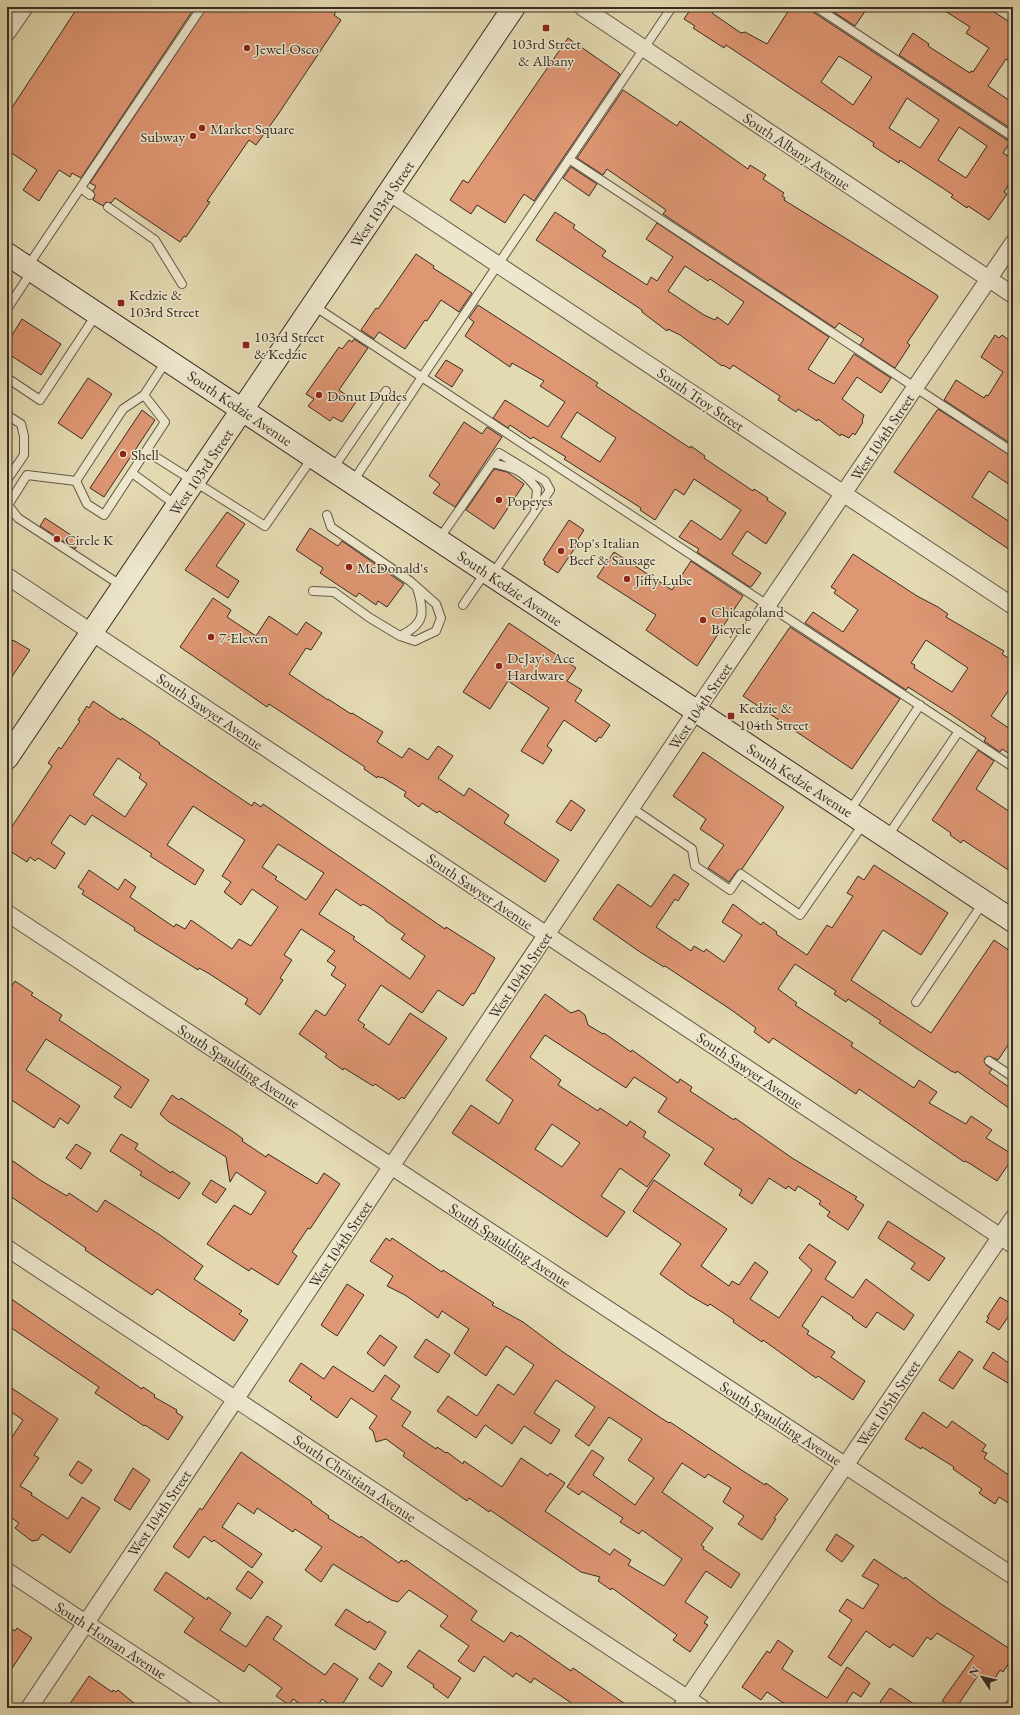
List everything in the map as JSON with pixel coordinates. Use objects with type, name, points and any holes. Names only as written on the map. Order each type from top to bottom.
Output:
[{"type":"main road","name":"West 103rd Street","points":[[10,747],[92,632],[178,506],[514,7]]},
{"type":"main road","name":"South Kedzie Avenue","points":[[7,254],[1013,921]]},
{"type":"street","points":[[7,33],[25,7]]},
{"type":"street","name":"South Albany Avenue","points":[[582,7],[1013,295]]},
{"type":"street","name":"South Troy Street","points":[[390,193],[1013,606]]},
{"type":"street","name":"West 104th Street","points":[[29,1708],[696,711],[1013,243]]},
{"type":"street","name":"South Sawyer Avenue","points":[[7,576],[1007,1241]]},
{"type":"street","name":"South Spaulding Avenue","points":[[7,913],[1013,1576]]},
{"type":"street","name":"West 105th Street","points":[[685,1703],[846,1466],[1007,1241],[1013,1218]]},
{"type":"street","name":"South Christiana Avenue","points":[[7,1248],[236,1399],[685,1703],[702,1708]]},
{"type":"street","name":"South Homan Avenue","points":[[7,1571],[214,1708]]},
{"type":"lane","points":[[7,309],[30,269],[81,188],[202,7]]},
{"type":"lane","points":[[352,484],[422,377],[672,7]]},
{"type":"lane","points":[[816,7],[1013,137]]},
{"type":"lane","points":[[569,159],[1013,452]]},
{"type":"lane","points":[[81,188],[90,195]]},
{"type":"lane","points":[[108,207],[155,240],[182,284]]},
{"type":"lane","points":[[314,306],[1013,767]]},
{"type":"lane","points":[[7,378],[40,400],[97,313]]},
{"type":"lane","points":[[76,481],[123,409],[144,395],[167,360]]},
{"type":"lane","points":[[332,470],[386,391]]},
{"type":"lane","points":[[76,481],[88,504],[104,515],[165,422],[144,395]]},
{"type":"lane","points":[[7,415],[21,424],[24,436],[24,455],[7,480]]},
{"type":"lane","points":[[146,451],[265,526],[312,457]]},
{"type":"lane","points":[[438,541],[499,453],[545,481],[550,490],[535,513],[463,605]]},
{"type":"lane","points":[[492,463],[515,468],[530,479],[537,489],[535,513]]},
{"type":"lane","points":[[132,473],[178,506]]},
{"type":"lane","points":[[76,481],[27,475],[8,505],[18,518],[123,586]]},
{"type":"lane","points":[[313,591],[334,592],[370,618],[400,636],[416,641],[436,631],[441,618],[436,604],[417,587],[331,527],[327,515]]},
{"type":"lane","points":[[400,636],[413,630],[422,617],[423,605],[417,587]]},
{"type":"lane","points":[[632,808],[692,849],[695,866],[730,890],[741,874],[800,915],[920,705]]},
{"type":"lane","points":[[887,838],[959,731]]},
{"type":"lane","points":[[916,1002],[984,902]]},
{"type":"lane","points":[[990,1061],[1011,1073]]},
{"type":"building","points":[[78,7],[195,7],[81,178],[72,173],[70,177],[59,170],[39,201],[23,190],[37,170],[7,150],[7,115]]},
{"type":"building","name":"Market Square","points":[[207,7],[339,7],[334,15],[341,20],[256,145],[249,140],[207,201],[210,202],[186,237],[184,236],[180,242],[115,198],[111,203],[106,202],[103,206],[93,200],[95,195],[93,191],[96,186],[90,183]]},
{"type":"building","points":[[692,7],[716,7],[712,13],[741,33],[745,32],[767,44],[791,7],[811,7],[813,12],[1010,142],[1003,153],[1013,159],[1013,178],[1004,192],[1007,194],[989,220],[968,206],[967,208],[951,197],[953,195],[900,160],[899,163],[873,146],[874,143],[726,45],[724,48],[693,28],[695,26],[684,19]],"holes":[[[839,56],[872,77],[853,105],[821,82]],[[907,98],[939,120],[920,148],[889,128]],[[959,127],[987,146],[966,178],[938,160]]]},
{"type":"building","points":[[826,7],[868,7],[855,26]]},
{"type":"building","points":[[939,7],[986,7],[1013,24],[1013,64],[1006,59],[988,86],[1013,103],[1013,130],[899,55],[913,33],[929,44],[928,46],[970,73],[971,71],[973,72],[989,48],[966,33],[970,27]]},
{"type":"building","points":[[568,38],[620,74],[534,201],[524,194],[505,223],[477,205],[471,214],[450,200],[463,180],[468,183]]},
{"type":"building","points":[[623,90],[677,126],[680,121],[748,169],[750,165],[766,175],[763,179],[784,193],[782,196],[785,198],[784,200],[937,295],[938,297],[907,343],[910,345],[895,368],[860,345],[864,339],[839,323],[835,328],[663,214],[666,210],[607,169],[603,175],[577,158]]},
{"type":"building","points":[[571,167],[597,184],[589,196],[563,178]]},
{"type":"building","points":[[555,212],[575,225],[573,228],[606,251],[602,256],[647,285],[651,277],[657,281],[673,257],[646,239],[657,223],[829,337],[808,369],[834,384],[854,354],[891,378],[881,393],[857,377],[842,399],[864,415],[863,422],[855,435],[853,433],[849,438],[841,434],[840,436],[818,419],[817,421],[798,409],[796,412],[778,400],[780,396],[733,365],[730,369],[723,365],[722,366],[680,335],[668,329],[667,331],[642,312],[642,310],[536,240]],"holes":[[[685,266],[708,281],[710,279],[744,302],[728,325],[717,317],[715,320],[704,315],[668,291]]]},
{"type":"building","points":[[416,254],[434,266],[433,268],[472,293],[459,312],[441,300],[405,349],[379,332],[374,339],[361,330],[376,308],[378,309]]},
{"type":"building","points":[[478,305],[598,383],[596,386],[690,448],[691,446],[705,456],[704,458],[753,491],[754,489],[768,498],[767,500],[786,513],[766,544],[747,531],[732,554],[761,573],[752,586],[750,587],[697,552],[699,549],[679,537],[691,520],[721,540],[741,510],[694,479],[684,495],[675,489],[655,520],[640,510],[641,508],[564,459],[566,457],[533,437],[531,439],[510,425],[508,428],[493,418],[505,400],[548,427],[565,402],[540,386],[544,381],[512,363],[510,367],[465,336],[474,322],[469,318]],"holes":[[[577,412],[616,438],[600,462],[561,437]]]},
{"type":"building","points":[[22,319],[61,344],[41,375],[7,353],[7,343]]},
{"type":"building","points":[[995,335],[999,338],[1002,335],[1013,343],[1013,445],[944,400],[956,380],[984,398],[986,395],[988,396],[1003,372],[981,357]]},
{"type":"building","points":[[354,339],[368,348],[339,390],[356,402],[342,422],[333,417],[330,421],[308,406],[314,399],[306,394],[339,347],[342,349],[349,340],[352,342]]},
{"type":"building","points":[[446,360],[463,370],[452,387],[435,376]]},
{"type":"building","points":[[88,378],[112,394],[82,439],[58,423]]},
{"type":"building","points":[[938,409],[1013,457],[1013,487],[989,471],[972,497],[1013,524],[1013,552],[894,472]]},
{"type":"building","name":"Shell","points":[[142,410],[155,420],[104,497],[90,488]]},
{"type":"building","points":[[464,422],[482,434],[487,427],[502,437],[455,507],[433,493],[440,484],[429,476]]},
{"type":"building","name":"Popeyes","points":[[494,469],[507,472],[524,484],[494,529],[466,510]]},
{"type":"building","points":[[227,512],[245,524],[216,566],[239,581],[228,598],[185,570]]},
{"type":"building","points":[[45,518],[80,541],[75,549],[40,526]]},
{"type":"building","name":"Pop's Italian Beef & Sausage","points":[[569,520],[584,530],[577,541],[579,542],[558,573],[544,564],[545,562],[543,560]]},
{"type":"building","name":"McDonald's","points":[[310,528],[338,546],[342,541],[404,584],[387,607],[378,601],[376,605],[359,593],[356,597],[320,573],[323,568],[296,550]]},
{"type":"building","points":[[614,552],[672,590],[691,561],[743,596],[697,666],[646,630],[656,615],[597,577]]},
{"type":"building","points":[[853,554],[917,596],[938,607],[948,614],[946,617],[1004,651],[1002,654],[1013,661],[1013,684],[991,716],[1013,731],[1013,756],[1002,749],[1000,752],[984,741],[986,738],[952,715],[908,687],[906,690],[805,623],[813,612],[843,632],[858,610],[834,593],[836,590],[831,587]],"holes":[[[926,640],[968,668],[952,692],[914,668],[915,665],[911,663]]]},
{"type":"building","points":[[213,598],[231,610],[227,617],[256,636],[269,616],[297,635],[306,622],[322,633],[311,650],[306,648],[289,674],[328,700],[383,732],[377,742],[402,758],[409,748],[428,760],[438,746],[453,756],[438,778],[464,796],[469,788],[509,815],[504,823],[559,860],[545,882],[439,811],[437,813],[422,803],[419,807],[404,796],[406,792],[382,777],[381,778],[378,776],[377,778],[364,769],[365,767],[269,704],[267,707],[180,647]]},
{"type":"building","points":[[509,623],[576,668],[567,681],[582,690],[575,701],[610,725],[601,738],[599,737],[596,742],[564,720],[547,746],[552,750],[543,764],[521,751],[549,708],[508,681],[490,709],[463,692]]},
{"type":"building","points":[[790,627],[900,699],[852,769],[743,696]]},
{"type":"building","points":[[13,640],[30,650],[7,684],[7,649]]},
{"type":"building","points":[[93,701],[121,720],[122,718],[142,731],[252,806],[254,802],[261,807],[263,804],[445,929],[446,927],[495,958],[474,994],[472,993],[463,1006],[438,990],[422,1013],[381,985],[358,1020],[365,1025],[363,1027],[389,1045],[410,1013],[447,1038],[404,1099],[402,1097],[399,1100],[375,1084],[373,1086],[344,1068],[343,1070],[325,1057],[327,1054],[299,1034],[316,1010],[325,1016],[346,985],[331,975],[336,967],[327,961],[335,951],[301,929],[284,955],[292,960],[280,978],[283,980],[260,1015],[245,1004],[248,999],[208,973],[199,968],[198,970],[134,930],[135,928],[82,894],[84,891],[78,887],[89,870],[118,890],[125,879],[136,887],[130,897],[174,927],[176,924],[185,929],[191,920],[232,949],[239,939],[251,946],[278,907],[252,889],[241,905],[224,892],[231,882],[222,876],[245,840],[193,806],[167,845],[204,870],[195,885],[150,856],[152,854],[92,815],[85,825],[70,815],[51,843],[65,853],[55,869],[38,858],[35,861],[30,857],[27,862],[7,849],[7,834],[52,766],[48,763],[59,747],[61,749],[80,721],[78,720],[87,706],[89,708]],"holes":[[[118,758],[141,774],[139,778],[147,784],[125,817],[93,795]],[[278,844],[324,873],[306,900],[275,879],[277,877],[262,867]],[[336,889],[361,906],[363,904],[384,918],[405,934],[401,939],[425,956],[410,979],[353,939],[355,937],[319,914]]]},
{"type":"building","points":[[978,750],[994,761],[976,789],[1013,814],[1013,873],[963,840],[961,843],[950,835],[951,833],[932,820]]},
{"type":"building","points":[[703,752],[784,807],[742,869],[737,871],[729,882],[708,868],[724,845],[700,829],[706,819],[673,796]]},
{"type":"building","points":[[571,800],[585,810],[571,831],[556,822]]},
{"type":"building","points":[[874,865],[948,913],[921,955],[883,930],[851,980],[931,1033],[994,940],[1013,953],[1013,1038],[998,1060],[989,1056],[985,1058],[984,1061],[986,1065],[992,1069],[989,1073],[1013,1090],[1013,1111],[957,1071],[956,1073],[951,1071],[879,1023],[881,1021],[848,999],[846,1002],[834,994],[836,991],[795,964],[778,989],[797,1003],[795,1005],[853,1043],[851,1046],[914,1088],[919,1080],[937,1092],[929,1103],[966,1124],[971,1116],[992,1130],[986,1138],[1012,1154],[1010,1157],[1012,1159],[997,1181],[969,1163],[964,1162],[859,1089],[856,1094],[773,1038],[769,1043],[754,1032],[756,1028],[730,1009],[665,966],[664,967],[640,952],[593,919],[618,884],[651,907],[674,874],[689,884],[678,901],[675,899],[656,927],[691,951],[694,946],[704,952],[706,949],[724,962],[742,935],[722,922],[733,904],[761,925],[763,922],[777,932],[776,934],[807,955],[827,925],[832,928],[853,896],[847,893],[858,876],[864,880]]},
{"type":"building","points":[[15,981],[33,993],[31,995],[62,1015],[59,1020],[149,1080],[131,1108],[114,1097],[121,1087],[46,1039],[26,1070],[80,1106],[68,1124],[60,1118],[54,1128],[7,1097],[7,993]]},
{"type":"building","points":[[545,994],[571,1013],[579,1010],[585,1015],[588,1025],[603,1034],[604,1033],[631,1052],[632,1050],[678,1083],[680,1079],[692,1087],[690,1091],[734,1120],[735,1118],[792,1158],[857,1197],[855,1199],[864,1205],[848,1230],[827,1216],[830,1212],[819,1204],[821,1201],[798,1186],[795,1191],[788,1186],[786,1189],[769,1178],[752,1204],[739,1195],[742,1190],[704,1164],[714,1149],[658,1112],[667,1098],[634,1077],[626,1088],[545,1035],[530,1057],[561,1080],[558,1085],[598,1111],[600,1108],[627,1126],[630,1121],[646,1132],[643,1137],[670,1155],[647,1187],[620,1168],[601,1196],[625,1212],[607,1237],[452,1133],[471,1105],[499,1124],[513,1100],[486,1080]],"holes":[[[552,1124],[580,1143],[562,1167],[535,1149]]]},
{"type":"building","points":[[172,1095],[179,1100],[181,1098],[235,1133],[243,1139],[242,1141],[266,1157],[268,1154],[317,1184],[324,1173],[340,1184],[310,1229],[308,1228],[292,1252],[297,1256],[278,1285],[251,1268],[249,1271],[207,1244],[234,1205],[251,1215],[266,1192],[236,1172],[230,1182],[226,1157],[169,1122],[160,1114]]},
{"type":"building","points":[[121,1134],[138,1144],[135,1149],[171,1173],[172,1171],[190,1183],[179,1199],[140,1175],[142,1172],[110,1151]]},
{"type":"building","points":[[76,1144],[91,1153],[81,1169],[66,1158]]},
{"type":"building","points":[[13,1161],[40,1180],[67,1196],[69,1193],[97,1212],[105,1200],[160,1235],[203,1266],[194,1279],[242,1311],[239,1314],[248,1320],[234,1341],[157,1289],[152,1295],[85,1250],[86,1248],[7,1194],[7,1170]]},
{"type":"building","points":[[211,1180],[226,1189],[216,1203],[202,1194]]},
{"type":"building","points":[[654,1180],[727,1229],[701,1266],[729,1286],[732,1281],[739,1285],[755,1262],[768,1272],[750,1299],[779,1318],[812,1270],[799,1258],[809,1244],[836,1262],[825,1279],[853,1298],[866,1279],[914,1315],[904,1330],[877,1312],[866,1328],[852,1318],[853,1317],[822,1296],[802,1326],[809,1331],[807,1334],[835,1352],[831,1357],[865,1381],[853,1400],[818,1376],[816,1378],[763,1340],[762,1342],[733,1322],[734,1320],[710,1304],[708,1306],[689,1295],[660,1274],[681,1244],[633,1211]]},
{"type":"building","points":[[888,1221],[945,1258],[929,1281],[911,1269],[915,1263],[878,1238]]},
{"type":"building","points":[[386,1238],[390,1241],[392,1238],[442,1272],[443,1270],[494,1303],[492,1305],[523,1322],[563,1352],[661,1418],[669,1423],[670,1422],[765,1485],[766,1483],[788,1499],[774,1518],[776,1519],[762,1540],[738,1524],[744,1516],[723,1502],[731,1488],[708,1474],[705,1478],[682,1463],[662,1492],[713,1528],[701,1545],[704,1547],[703,1549],[740,1574],[731,1588],[706,1571],[685,1602],[708,1617],[704,1623],[708,1625],[690,1652],[673,1640],[677,1635],[612,1588],[611,1590],[598,1581],[600,1577],[581,1572],[490,1510],[489,1512],[469,1498],[467,1501],[403,1456],[405,1453],[386,1439],[376,1442],[373,1431],[369,1428],[377,1416],[351,1398],[337,1418],[310,1399],[312,1397],[289,1381],[301,1363],[324,1379],[333,1366],[373,1392],[385,1375],[400,1386],[391,1399],[411,1412],[402,1426],[436,1449],[437,1447],[446,1453],[447,1452],[463,1464],[464,1461],[502,1487],[521,1458],[548,1476],[550,1473],[565,1483],[545,1511],[610,1555],[614,1549],[631,1560],[628,1565],[664,1586],[682,1559],[642,1530],[639,1534],[620,1522],[623,1518],[582,1491],[579,1495],[567,1487],[592,1450],[604,1458],[593,1475],[635,1505],[654,1478],[628,1460],[642,1439],[609,1417],[589,1446],[575,1436],[595,1407],[556,1380],[534,1413],[560,1430],[551,1444],[524,1426],[512,1444],[485,1425],[476,1438],[437,1411],[448,1396],[477,1416],[498,1384],[514,1395],[534,1365],[506,1346],[486,1376],[454,1353],[469,1329],[442,1311],[438,1318],[405,1295],[387,1286],[393,1276],[370,1261]]},
{"type":"building","points":[[347,1284],[364,1295],[337,1336],[321,1325]]},
{"type":"building","points":[[7,1296],[142,1389],[143,1387],[155,1395],[154,1397],[177,1410],[176,1412],[183,1417],[168,1440],[145,1425],[144,1426],[95,1393],[99,1387],[7,1325]]},
{"type":"building","points":[[1000,1297],[1013,1305],[1013,1310],[999,1330],[986,1322],[989,1318],[987,1317]]},
{"type":"building","points":[[380,1335],[397,1347],[384,1366],[367,1353]]},
{"type":"building","points":[[426,1339],[450,1355],[438,1373],[414,1357]]},
{"type":"building","points":[[959,1351],[973,1360],[953,1389],[939,1380]]},
{"type":"building","points":[[993,1352],[1013,1366],[1013,1386],[983,1368]]},
{"type":"building","points":[[7,1385],[58,1419],[34,1455],[39,1458],[20,1486],[68,1519],[82,1497],[100,1508],[70,1553],[42,1534],[38,1540],[32,1541],[15,1528],[19,1523],[7,1515],[7,1445],[23,1420],[7,1409]]},
{"type":"building","points":[[923,1412],[947,1428],[952,1421],[986,1445],[982,1451],[987,1453],[984,1458],[1013,1478],[1013,1506],[999,1497],[995,1504],[979,1493],[982,1489],[953,1469],[954,1467],[922,1447],[921,1449],[905,1439]]},
{"type":"building","points":[[241,1452],[312,1502],[311,1503],[329,1516],[328,1518],[360,1538],[361,1536],[399,1563],[401,1560],[405,1562],[406,1560],[477,1611],[471,1620],[504,1642],[511,1632],[518,1637],[519,1635],[571,1671],[573,1668],[631,1708],[579,1708],[534,1678],[531,1683],[516,1673],[513,1677],[484,1656],[474,1672],[458,1661],[469,1646],[440,1626],[448,1616],[409,1590],[398,1602],[391,1600],[333,1564],[321,1582],[305,1570],[322,1547],[295,1529],[293,1532],[257,1508],[254,1514],[238,1503],[222,1527],[262,1554],[252,1568],[214,1540],[212,1542],[204,1536],[189,1558],[173,1547],[200,1508],[202,1510]]},
{"type":"building","points":[[78,1461],[92,1470],[82,1484],[69,1475]]},
{"type":"building","points":[[133,1468],[150,1480],[130,1510],[114,1500]]},
{"type":"building","points":[[836,1534],[854,1546],[842,1562],[826,1550]]},
{"type":"building","points":[[874,1559],[904,1579],[905,1577],[941,1604],[1013,1651],[1013,1657],[1003,1672],[1000,1670],[992,1683],[979,1674],[956,1708],[953,1708],[942,1701],[974,1656],[937,1633],[931,1640],[927,1637],[913,1657],[893,1644],[890,1648],[866,1631],[841,1666],[828,1657],[852,1620],[839,1611],[847,1599],[863,1609],[879,1585],[862,1576]]},
{"type":"building","points":[[248,1571],[263,1582],[251,1599],[236,1589]]},
{"type":"building","points":[[166,1572],[207,1600],[208,1597],[231,1613],[220,1630],[246,1647],[267,1616],[282,1626],[273,1639],[325,1675],[334,1663],[358,1679],[340,1708],[335,1708],[322,1699],[316,1708],[306,1708],[293,1699],[289,1705],[276,1696],[282,1688],[249,1664],[244,1672],[184,1632],[194,1618],[154,1590]]},
{"type":"building","points":[[346,1609],[386,1632],[375,1650],[335,1625]]},
{"type":"building","points":[[7,1626],[15,1631],[17,1628],[32,1638],[7,1676]]},
{"type":"building","points":[[778,1640],[793,1651],[782,1669],[827,1698],[847,1667],[870,1683],[861,1697],[853,1692],[843,1708],[791,1708],[767,1692],[761,1700],[742,1687],[767,1651],[770,1653]]},
{"type":"building","points":[[419,1650],[461,1678],[448,1698],[433,1687],[434,1685],[407,1667]]},
{"type":"building","points":[[379,1663],[392,1672],[382,1687],[369,1678]]},
{"type":"building","points":[[89,1676],[112,1692],[113,1690],[116,1692],[118,1690],[140,1708],[67,1708]]},
{"type":"building","points":[[890,1688],[920,1708],[889,1708],[880,1702]]},
{"type":"place","name":"103rd Street & Albany","points":[[546,28]]},
{"type":"place","name":"Jewel-Osco","points":[[247,48]]},
{"type":"place","name":"Market Square","points":[[202,128]]},
{"type":"place","name":"Subway","points":[[193,136]]},
{"type":"place","name":"Kedzie & 103rd Street","points":[[121,303]]},
{"type":"place","name":"103rd Street & Kedzie","points":[[246,345]]},
{"type":"place","name":"Donut Dudes","points":[[319,395]]},
{"type":"place","name":"Shell","points":[[123,454]]},
{"type":"place","name":"Popeyes","points":[[499,500]]},
{"type":"place","name":"Circle K","points":[[57,539]]},
{"type":"place","name":"Pop's Italian Beef & Sausage","points":[[561,551]]},
{"type":"place","name":"McDonald's","points":[[349,567]]},
{"type":"place","name":"Jiffy Lube","points":[[627,579]]},
{"type":"place","name":"Chicagoland Bicycle","points":[[703,620]]},
{"type":"place","name":"7-Eleven","points":[[211,637]]},
{"type":"place","name":"DeJay's Ace Hardware","points":[[499,666]]},
{"type":"place","name":"Kedzie & 104th Street","points":[[731,716]]}]
